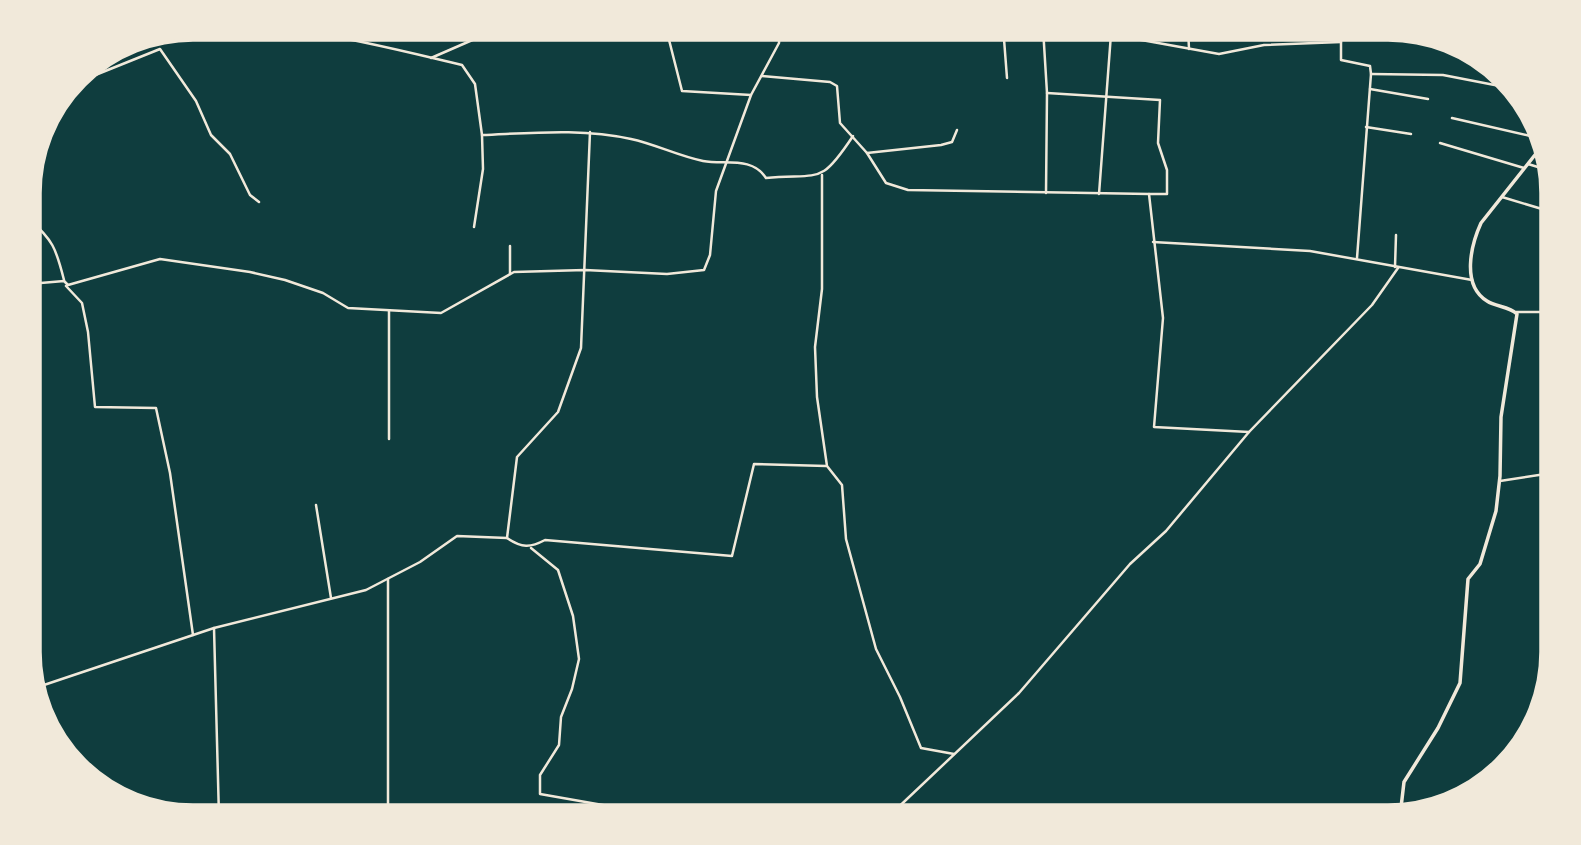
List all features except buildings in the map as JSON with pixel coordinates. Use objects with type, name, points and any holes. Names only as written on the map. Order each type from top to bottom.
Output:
[{"type":"street","points":[[1004,40],[1007,78]]},
{"type":"street","points":[[1044,40],[1047,93],[1046,193]]},
{"type":"street","points":[[1099,194],[1104,96],[1110,40]]},
{"type":"street","points":[[1146,40],[1219,54],[1264,45],[1340,40]]},
{"type":"street","points":[[1189,40],[1189,48]]},
{"type":"street","points":[[1341,40],[1341,60],[1366,64],[1370,66],[1371,74],[1357,258]]},
{"type":"street","points":[[367,41],[387,50],[462,65],[475,84],[482,135],[483,169],[474,227]]},
{"type":"street","points":[[431,58],[471,41]]},
{"type":"street","points":[[669,41],[682,91],[751,95]]},
{"type":"street","points":[[41,283],[64,281],[68,285],[160,259],[250,272],[323,293],[348,308],[442,313],[510,274],[585,270],[667,274],[704,270],[710,255],[716,191],[751,95],[779,41]]},
{"type":"street","points":[[98,74],[160,49],[196,101],[211,135],[230,154],[250,195],[259,202]]},
{"type":"street","points":[[1371,74],[1443,75],[1496,85]]},
{"type":"street","points":[[762,76],[830,82],[837,86],[840,123],[867,153],[886,183],[908,190],[1167,194],[1167,170],[1158,143],[1160,100],[1047,93]]},
{"type":"street","points":[[1370,89],[1428,99]]},
{"type":"street","points":[[1452,118],[1529,136]]},
{"type":"street","points":[[1366,127],[1411,134]]},
{"type":"street","points":[[867,153],[941,145],[952,142],[957,130]]},
{"type":"street","points":[[482,135],[590,132],[633,139],[702,161],[747,163],[760,169],[766,178],[822,175],[834,164],[853,136]]},
{"type":"street","points":[[507,538],[517,457],[558,412],[581,348],[590,132]]},
{"type":"street","points":[[1440,143],[1538,169]]},
{"type":"street","points":[[1536,153],[1481,223],[1475,237],[1472,280],[1484,300],[1516,312],[1541,312]]},
{"type":"street","points":[[822,175],[822,289],[815,348],[817,397],[827,466],[842,485],[846,539],[876,649],[921,748],[954,754]]},
{"type":"street","points":[[1149,194],[1163,318],[1154,427],[1248,432]]},
{"type":"street","points":[[1502,197],[1541,209]]},
{"type":"street","points":[[41,229],[57,249],[64,281],[70,293],[82,303],[89,332],[95,407],[156,408],[170,473],[193,635]]},
{"type":"street","points":[[901,804],[1018,693],[1130,564],[1166,531],[1248,432],[1372,305],[1396,267],[1396,235]]},
{"type":"street","points":[[1153,242],[1286,248],[1357,258],[1472,280]]},
{"type":"street","points":[[510,246],[510,274]]},
{"type":"street","points":[[389,311],[389,439]]},
{"type":"street","points":[[1401,804],[1404,782],[1438,728],[1460,684],[1468,579],[1480,564],[1488,544],[1500,481],[1501,416],[1516,333],[1516,312]]},
{"type":"street","points":[[531,548],[545,540],[732,556],[754,464],[827,466]]},
{"type":"street","points":[[1500,481],[1541,475]]},
{"type":"street","points":[[316,505],[331,598]]},
{"type":"street","points":[[44,685],[214,628],[366,590],[420,562],[457,536],[507,538],[518,546],[531,548],[558,570],[573,616],[579,659],[572,689],[561,717],[559,745],[540,775],[540,794],[601,805]]},
{"type":"street","points":[[388,578],[388,805]]},
{"type":"street","points":[[214,628],[219,805]]}]
